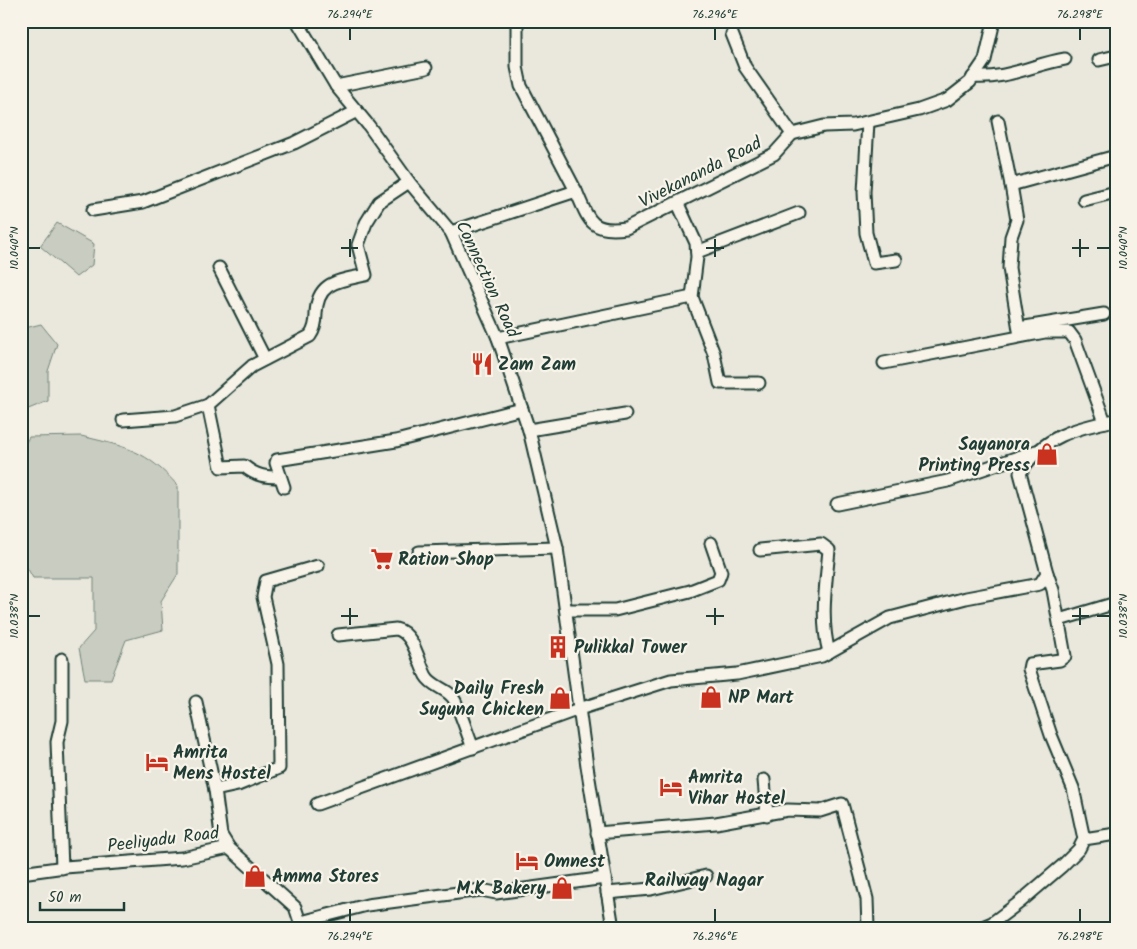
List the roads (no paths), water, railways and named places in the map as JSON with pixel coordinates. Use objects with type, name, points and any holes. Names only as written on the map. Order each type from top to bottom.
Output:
[{"type":"street","name":"Connection Road","points":[[297,21],[336,86],[357,111],[409,182],[451,232],[498,338],[529,430],[557,548],[597,833],[613,928]]},
{"type":"street","name":"Vivekananda Road","points":[[517,21],[517,67],[521,86],[576,191],[584,211],[595,226],[608,231],[626,228],[678,204],[774,154],[792,134]]},
{"type":"street","points":[[732,34],[745,67],[792,134],[824,126],[853,125],[868,122],[919,110],[947,100],[973,77],[985,60],[994,21]]},
{"type":"street","points":[[1099,60],[1116,56]]},
{"type":"street","points":[[973,77],[1004,76],[1065,59]]},
{"type":"street","points":[[336,86],[426,68]]},
{"type":"street","points":[[93,210],[143,202],[294,144],[357,111]]},
{"type":"street","points":[[998,121],[1017,220],[1011,238],[1008,268],[1020,332]]},
{"type":"street","points":[[868,122],[864,192],[866,233],[874,263],[896,260]]},
{"type":"street","points":[[1011,185],[1116,156]]},
{"type":"street","points":[[123,420],[175,416],[208,405],[252,366],[310,336],[315,329],[316,302],[322,290],[336,282],[366,276],[358,245],[366,223],[380,202],[409,182]]},
{"type":"street","points":[[451,232],[576,191]]},
{"type":"street","points":[[1084,200],[1116,192]]},
{"type":"street","points":[[678,204],[696,243],[697,252],[692,297],[714,354],[720,382],[759,384]]},
{"type":"street","points":[[697,252],[799,213]]},
{"type":"street","points":[[219,268],[265,359]]},
{"type":"street","points":[[498,338],[692,297]]},
{"type":"street","points":[[884,363],[1104,314]]},
{"type":"street","points":[[837,504],[948,481],[1037,450],[1058,436],[1110,421],[1075,340],[1069,332],[1020,332]]},
{"type":"street","points":[[208,405],[221,467],[244,466],[252,473],[282,482],[276,463],[277,460],[396,441],[522,409]]},
{"type":"street","points":[[529,430],[625,414]]},
{"type":"street","points":[[980,928],[993,926],[1062,866],[1079,849],[1084,839],[1073,788],[1050,735],[1029,669],[1030,664],[1060,660],[1065,656],[1059,620],[1020,473],[1037,450]]},
{"type":"street","points":[[566,610],[615,610],[690,591],[718,580],[721,572],[712,543]]},
{"type":"street","points":[[760,550],[821,544],[829,550],[824,637],[829,652]]},
{"type":"street","points":[[419,552],[557,548]]},
{"type":"street","points":[[215,790],[238,786],[279,768],[278,664],[263,597],[266,581],[318,566]]},
{"type":"street","points":[[317,804],[579,709],[670,680],[737,674],[822,656],[890,618],[966,598],[1040,584],[1047,573]]},
{"type":"street","points":[[1059,620],[1116,603]]},
{"type":"street","points":[[338,635],[402,630],[408,636],[427,678],[448,692],[454,700],[473,748]]},
{"type":"street","points":[[62,659],[62,721],[57,742],[62,868]]},
{"type":"street","points":[[196,702],[215,790],[220,835],[229,848]]},
{"type":"street","points":[[764,780],[767,815]]},
{"type":"street","points":[[597,833],[682,827],[767,815],[788,810],[820,810],[842,804],[867,899],[868,928]]},
{"type":"street","points":[[1084,839],[1116,834]]},
{"type":"street","name":"Peeliyadu Road","points":[[21,873],[182,858],[229,848],[296,907],[301,925]]},
{"type":"street","points":[[607,893],[651,888],[706,876]]},
{"type":"street","points":[[301,925],[367,904],[480,890],[496,893],[605,878]]},
{"type":"place","name":"Zam Zam","points":[[482,364]]},
{"type":"place","name":"Sayanora Printing Press","points":[[1047,454]]},
{"type":"place","name":"Ration Shop","points":[[382,559]]},
{"type":"place","name":"Pulikkal Tower","points":[[558,647]]},
{"type":"place","name":"NP Mart","points":[[711,697]]},
{"type":"place","name":"Daily Fresh Suguna Chicken","points":[[560,698]]},
{"type":"place","name":"Amrita Mens Hostel","points":[[157,762]]},
{"type":"place","name":"Amrita Vihar Hostel","points":[[671,787]]},
{"type":"place","name":"Omnest","points":[[527,861]]},
{"type":"place","name":"Amma Stores","points":[[255,876]]},
{"type":"place","name":"M.K Bakery","points":[[562,888]]},
{"type":"district","name":"Railway Nagar","points":[[704,879]]}]
